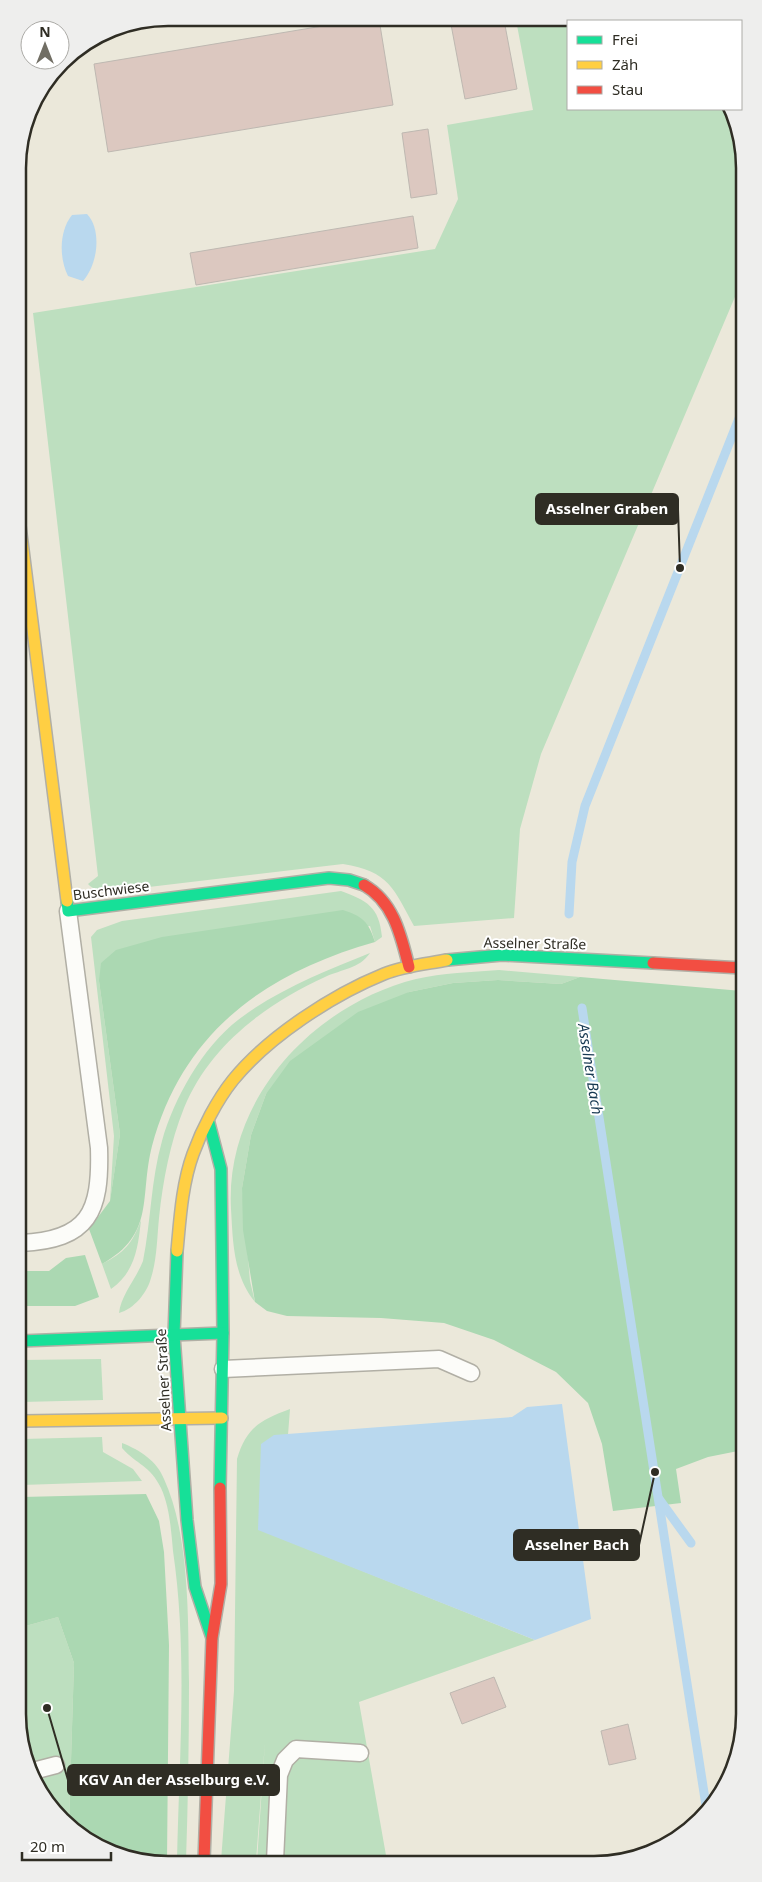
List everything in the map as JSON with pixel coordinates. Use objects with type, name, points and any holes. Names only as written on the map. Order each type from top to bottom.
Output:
[{"type":"main road","name":"Buschwiese","points":[[27,580],[68,911],[346,878],[361,883],[380,896],[395,916],[409,967]]},
{"type":"main road","name":"Asselner Straße","points":[[212,1638],[195,1587],[179,1418],[174,1335],[176,1272],[181,1210],[193,1154],[217,1104],[232,1081],[259,1052],[332,998],[385,973],[409,967],[452,959],[502,955],[735,968]]},
{"type":"main road","name":"Asselner Straße","points":[[204,1856],[212,1638],[221,1584],[220,1466],[223,1369],[221,1170],[209,1123]]},
{"type":"main road","points":[[26,1341],[223,1333]]},
{"type":"main road","points":[[26,1420],[222,1418]]},
{"type":"lane","points":[[26,1242],[62,1238],[78,1229],[90,1213],[100,1181],[99,1148],[68,911]]},
{"type":"lane","points":[[223,1369],[439,1359],[471,1373]]},
{"type":"lane","points":[[275,1856],[278,1775],[285,1760],[296,1749],[360,1753]]},
{"type":"lane","points":[[38,1770],[56,1765]]},
{"type":"green space","points":[[517,26],[567,26],[567,110],[723,110],[731,131],[735,150],[736,295],[541,754],[520,829],[514,918],[414,926],[395,892],[380,877],[371,871],[343,864],[115,891],[97,890],[88,884],[98,876],[33,313],[435,249],[458,199],[447,125],[533,110]]},
{"type":"green space","points":[[341,891],[365,902],[375,911],[382,937],[375,942],[370,926],[99,981],[120,1134],[110,1201],[114,1136],[91,937],[97,930],[122,921]]},
{"type":"green space","points":[[343,910],[360,917],[364,921],[370,929],[375,942],[335,955],[299,971],[265,990],[234,1012],[207,1039],[185,1070],[166,1105],[152,1146],[148,1164],[145,1198],[138,1227],[131,1240],[119,1252],[102,1264],[89,1229],[110,1201],[120,1134],[99,981],[101,963],[116,950],[162,937]]},
{"type":"green space","points":[[370,953],[355,966],[325,977],[303,988],[261,1014],[224,1046],[195,1085],[179,1121],[171,1148],[163,1190],[153,1271],[149,1284],[135,1304],[119,1313],[126,1293],[143,1261],[158,1155],[162,1141],[174,1108],[191,1074],[225,1031],[253,1009],[285,990]]},
{"type":"green space","points":[[499,970],[580,977],[561,984],[498,980],[453,983],[409,992],[266,1094],[251,1135],[242,1188],[250,1281],[255,1302],[242,1281],[232,1234],[233,1169],[243,1130],[260,1095],[283,1062],[311,1034],[343,1010],[378,992],[426,977]]},
{"type":"green space","points":[[580,977],[735,990],[735,1452],[708,1457],[676,1469],[681,1503],[613,1511],[602,1444],[588,1403],[556,1372],[494,1340],[444,1323],[381,1318],[287,1316],[267,1311],[255,1302],[243,1230],[242,1188],[251,1135],[266,1094],[290,1061],[358,1012],[409,992],[453,983],[498,980],[561,984]]},
{"type":"green space","points":[[141,1220],[134,1259],[125,1275],[111,1289],[102,1264],[127,1246]]},
{"type":"green space","points":[[85,1255],[99,1297],[75,1306],[26,1306],[26,1271],[49,1271],[66,1258]]},
{"type":"green space","points":[[101,1359],[103,1400],[26,1402],[26,1360]]},
{"type":"green space","points":[[290,1409],[280,1538],[535,1640],[359,1702],[386,1856],[257,1856],[265,1742],[256,1856],[221,1856],[234,1691],[237,1459],[250,1432],[262,1421]]},
{"type":"green space","points":[[102,1437],[103,1452],[133,1469],[142,1481],[26,1485],[26,1439]]},
{"type":"green space","points":[[122,1443],[135,1449],[157,1467],[164,1479],[179,1526],[188,1606],[189,1682],[186,1856],[177,1856],[181,1745],[181,1667],[178,1589],[170,1519],[164,1496],[157,1480],[122,1448]]},
{"type":"green space","points":[[146,1494],[159,1521],[164,1552],[169,1645],[167,1856],[140,1853],[105,1841],[89,1832],[69,1815],[74,1663],[58,1617],[26,1626],[26,1497]]},
{"type":"green space","points":[[58,1617],[74,1663],[69,1815],[45,1785],[31,1751],[26,1714],[26,1626]]},
{"type":"water","points":[[87,214],[95,229],[96,247],[92,266],[83,281],[68,276],[63,261],[62,245],[65,229],[72,215]]},
{"type":"water","points":[[562,1404],[591,1619],[535,1640],[258,1530],[261,1444],[274,1435],[512,1417],[527,1407]]},
{"type":"building","points":[[323,26],[380,26],[393,105],[108,152],[94,64]]},
{"type":"building","points":[[451,26],[505,26],[517,89],[465,99]]},
{"type":"building","points":[[428,129],[437,194],[411,198],[402,133]]},
{"type":"building","points":[[413,216],[418,248],[196,285],[190,253]]},
{"type":"building","points":[[494,1677],[506,1707],[462,1724],[450,1693]]},
{"type":"building","points":[[628,1724],[636,1759],[609,1765],[601,1731]]},
{"type":"waterway","points":[[569,914],[572,862],[585,806],[736,426]]},
{"type":"waterway","name":"Asselner Bach","points":[[582,1008],[705,1801]]},
{"type":"waterway","points":[[659,1499],[691,1543]]},
{"type":"traffic: fast","points":[[67,901],[68,911],[329,878],[349,880],[364,885]]},
{"type":"traffic: fast","points":[[447,960],[502,955],[653,963]]},
{"type":"traffic: fast","points":[[209,1123],[221,1169],[223,1333],[220,1488]]},
{"type":"traffic: fast","points":[[177,1251],[174,1335],[187,1520],[195,1587],[212,1638]]},
{"type":"traffic: fast","points":[[26,1341],[223,1333]]},
{"type":"traffic: slow","points":[[27,580],[67,901]]},
{"type":"traffic: slow","points":[[177,1251],[184,1189],[193,1154],[205,1125],[216,1106],[227,1088],[247,1064],[282,1033],[343,993],[391,971],[447,960]]},
{"type":"traffic: slow","points":[[26,1421],[222,1418]]},
{"type":"traffic: jam","points":[[364,885],[374,892],[389,910],[399,932],[409,967]]},
{"type":"traffic: jam","points":[[653,963],[735,968]]},
{"type":"traffic: jam","points":[[204,1856],[212,1638],[221,1584],[220,1488]]},
{"type":"place","name":"Asselner Graben","points":[[680,568]]},
{"type":"place","name":"Asselner Bach","points":[[655,1472]]},
{"type":"place","name":"KGV An der Asselburg e.V.","points":[[47,1708]]}]
